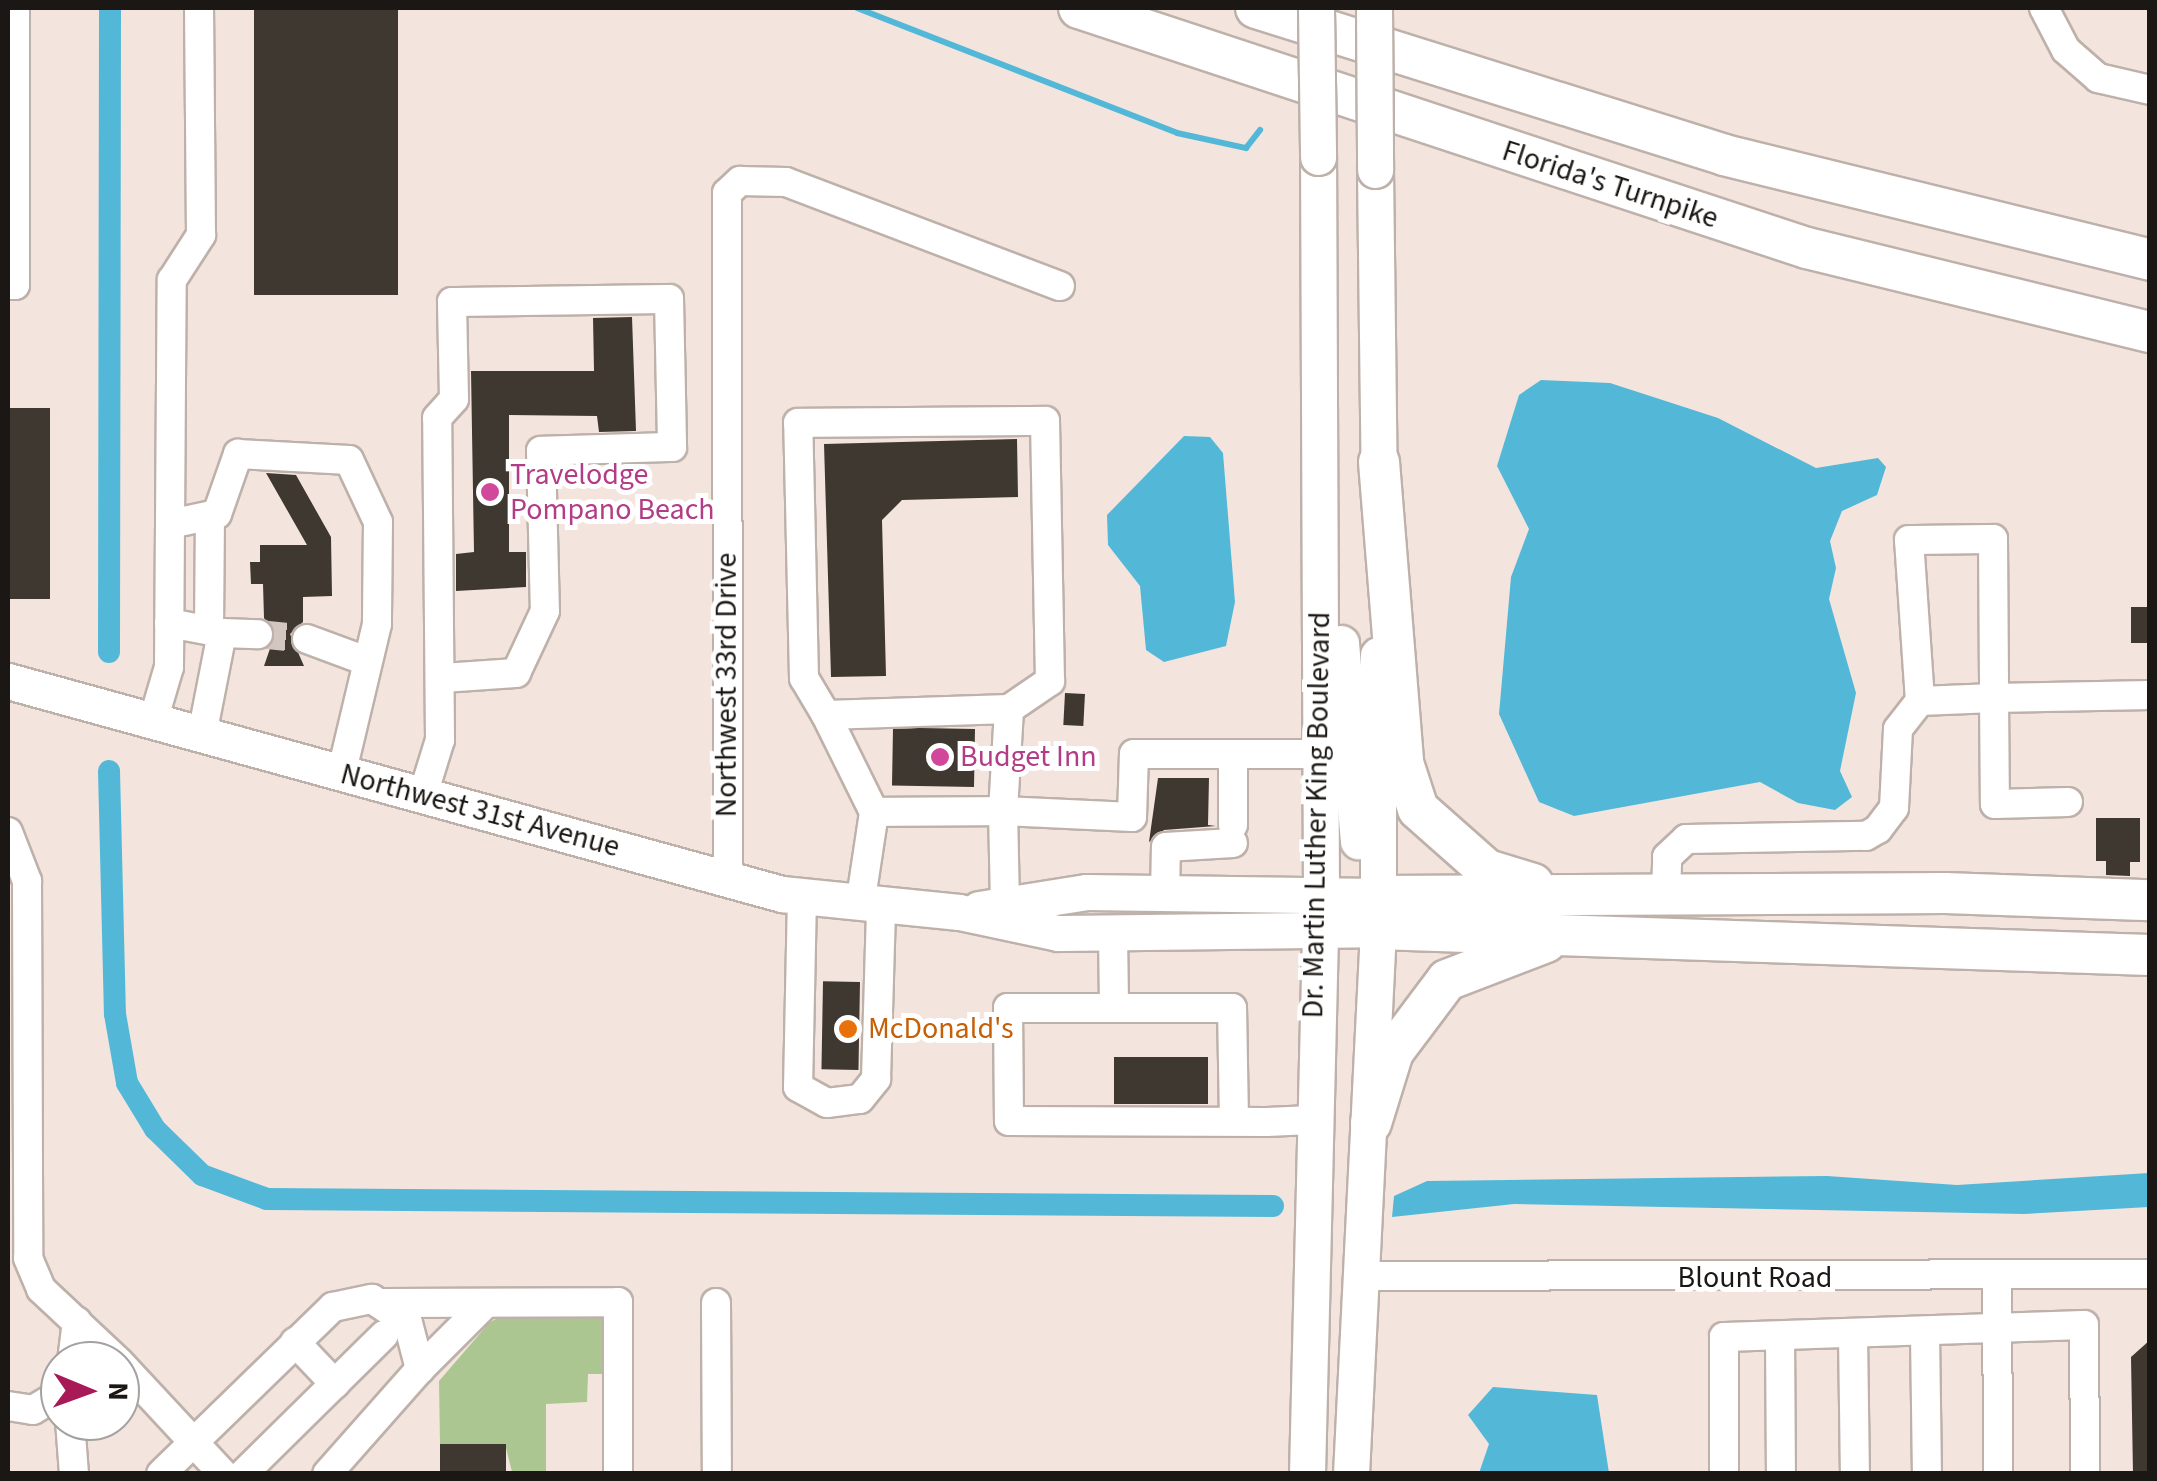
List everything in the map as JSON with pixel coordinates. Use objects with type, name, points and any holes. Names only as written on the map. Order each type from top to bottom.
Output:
[{"type":"highway","name":"Florida's Turnpike","points":[[1079,8],[1806,248],[2150,332]]},
{"type":"highway","name":"Florida's Turnpike","points":[[1256,8],[1724,155],[2150,260]]},
{"type":"highway","points":[[1379,462],[1403,763],[1418,809],[1487,870],[1561,892]]},
{"type":"highway","points":[[1944,893],[2024,878],[2150,877]]},
{"type":"highway","points":[[1378,912],[1561,892],[1944,893],[2150,900]]},
{"type":"highway","points":[[1378,912],[1581,933],[2150,955]]},
{"type":"highway","points":[[1902,946],[2005,928],[2150,929]]},
{"type":"highway","points":[[1371,1123],[1393,1052],[1447,980],[1501,954],[1581,933]]},
{"type":"main road","name":"Dr. Martin Luther King Boulevard","points":[[1307,1474],[1311,1120],[1321,894],[1316,8]]},
{"type":"main road","name":"Dr. Martin Luther King Boulevard","points":[[1351,1474],[1371,1123],[1378,912],[1374,8]]},
{"type":"main road","points":[[1320,528],[1334,570],[1360,872],[1378,912]]},
{"type":"main road","name":"Northwest 31st Avenue","points":[[8,681],[422,798],[728,874],[802,897],[958,912],[1058,932],[1318,932],[1378,912]]},
{"type":"main road","name":"Northwest 31st Avenue","points":[[958,912],[1086,892],[1321,894],[1378,912]]},
{"type":"street","points":[[8,285],[15,285],[15,8]]},
{"type":"street","points":[[152,721],[168,667],[172,280],[201,235],[199,8]]},
{"type":"street","points":[[2044,8],[2066,50],[2098,78],[2150,90]]},
{"type":"street","name":"Northwest 33rd Drive","points":[[728,874],[727,193],[740,181],[786,182],[1060,286]]},
{"type":"street","points":[[422,798],[440,740],[437,418],[454,399],[452,302],[669,299],[672,447],[542,451],[544,611],[516,674],[442,678]]},
{"type":"street","points":[[802,897],[798,1086],[827,1103],[860,1099],[876,1080],[871,906],[874,812],[804,678],[798,423],[1045,421],[1050,680],[1009,709],[826,714]]},
{"type":"street","points":[[202,735],[215,630],[210,517],[238,454],[349,460],[378,522],[377,624],[341,775]]},
{"type":"street","points":[[170,524],[210,517]]},
{"type":"street","points":[[1666,893],[1667,857],[1686,840],[1866,836],[1878,829],[1894,808],[1898,728],[1920,701],[1909,540],[1993,539],[1995,804],[2068,802]]},
{"type":"street","points":[[169,623],[258,634]]},
{"type":"street","points":[[308,639],[366,661]]},
{"type":"street","points":[[1920,701],[2150,695]]},
{"type":"street","points":[[1005,905],[1003,812],[1009,709]]},
{"type":"street","points":[[874,812],[1132,817],[1134,754],[1320,754]]},
{"type":"street","points":[[1164,893],[1166,847],[1233,834],[1233,754]]},
{"type":"street","points":[[8,832],[27,881],[16,1174],[28,1258],[42,1289],[97,1341]]},
{"type":"street","points":[[1113,933],[1114,1007]]},
{"type":"street","points":[[1234,1122],[1232,1008],[1008,1008],[1009,1121],[1234,1122],[1311,1120]]},
{"type":"street","name":"Blount Road","points":[[1361,1276],[2150,1274]]},
{"type":"street","points":[[1997,1276],[1998,1474]]},
{"type":"street","points":[[326,1474],[486,1302]]},
{"type":"street","points":[[161,1474],[333,1307],[384,1303],[618,1302],[618,1474]]},
{"type":"street","points":[[384,1303],[415,1336],[420,1369]]},
{"type":"street","points":[[716,1303],[717,1474]]},
{"type":"street","points":[[74,1341],[77,1321]]},
{"type":"street","points":[[1724,1474],[1724,1337],[1998,1334],[2084,1326],[2085,1474]]},
{"type":"street","points":[[1925,1334],[1926,1474]]},
{"type":"street","points":[[243,1474],[384,1335]]},
{"type":"street","points":[[1853,1335],[1855,1474]]},
{"type":"street","points":[[1780,1336],[1781,1474]]},
{"type":"street","points":[[295,1342],[335,1384]]},
{"type":"street","points":[[140,1384],[222,1474]]},
{"type":"street","points":[[8,1406],[33,1410],[40,1406]]},
{"type":"street","points":[[72,1441],[74,1474]]},
{"type":"green space","points":[[618,1302],[618,1374],[588,1374],[587,1402],[546,1404],[546,1472],[512,1472],[505,1444],[440,1444],[439,1381],[489,1323],[506,1313]]},
{"type":"water","points":[[1541,380],[1610,383],[1718,418],[1816,468],[1878,458],[1886,467],[1877,495],[1842,511],[1830,541],[1836,568],[1829,599],[1856,693],[1840,771],[1852,797],[1835,810],[1798,803],[1760,782],[1574,816],[1539,802],[1499,714],[1511,577],[1529,529],[1497,466],[1519,395]]},
{"type":"water","points":[[1184,436],[1210,437],[1223,453],[1235,602],[1226,646],[1164,662],[1146,650],[1140,586],[1108,545],[1107,515]]},
{"type":"water","points":[[2149,1173],[2149,1207],[2024,1214],[1514,1204],[1392,1217],[1394,1196],[1427,1181],[1827,1176],[1957,1185]]},
{"type":"water","points":[[1493,1387],[1597,1395],[1609,1473],[1479,1473],[1489,1444],[1468,1415]]},
{"type":"building","points":[[254,8],[398,8],[398,295],[254,295]]},
{"type":"building","name":"Travelodge Pompano Beach","points":[[632,317],[636,431],[599,432],[597,416],[509,415],[509,552],[526,552],[526,587],[456,591],[456,554],[474,552],[471,371],[594,371],[593,318]]},
{"type":"building","points":[[8,408],[50,408],[50,599],[8,599]]},
{"type":"building","points":[[1017,439],[1018,497],[902,500],[882,520],[886,676],[831,677],[824,444]]},
{"type":"building","points":[[266,473],[296,475],[331,537],[332,596],[303,597],[303,622],[290,634],[304,666],[264,666],[275,634],[264,618],[263,584],[251,584],[250,562],[260,562],[260,545],[307,545]]},
{"type":"building","points":[[2131,607],[2150,607],[2150,643],[2131,643]]},
{"type":"building","points":[[1065,693],[1085,694],[1083,726],[1063,725]]},
{"type":"building","points":[[893,728],[975,729],[974,787],[892,786]]},
{"type":"building","points":[[1158,778],[1209,778],[1208,825],[1216,826],[1164,830],[1149,842]]},
{"type":"building","points":[[2096,818],[2140,818],[2140,862],[2130,862],[2130,876],[2106,875],[2106,861],[2096,861]]},
{"type":"building","points":[[823,981],[860,982],[858,1070],[821,1069]]},
{"type":"building","points":[[1114,1057],[1208,1057],[1208,1104],[1114,1104]]},
{"type":"building","points":[[2150,1340],[2150,1474],[2133,1474],[2131,1357]]},
{"type":"building","points":[[440,1444],[506,1444],[506,1474],[440,1474]]},
{"type":"waterway","points":[[109,652],[110,8]]},
{"type":"waterway","points":[[857,8],[1177,133],[1246,148],[1260,130]]},
{"type":"waterway","points":[[109,771],[115,1014],[127,1083],[155,1129],[202,1175],[267,1199],[1273,1206]]},
{"type":"tunnel","points":[[258,634],[307,639]]},
{"type":"place","name":"Travelodge Pompano Beach","points":[[490,492]]},
{"type":"place","name":"Budget Inn","points":[[940,757]]},
{"type":"place","name":"McDonald's","points":[[848,1029]]}]
